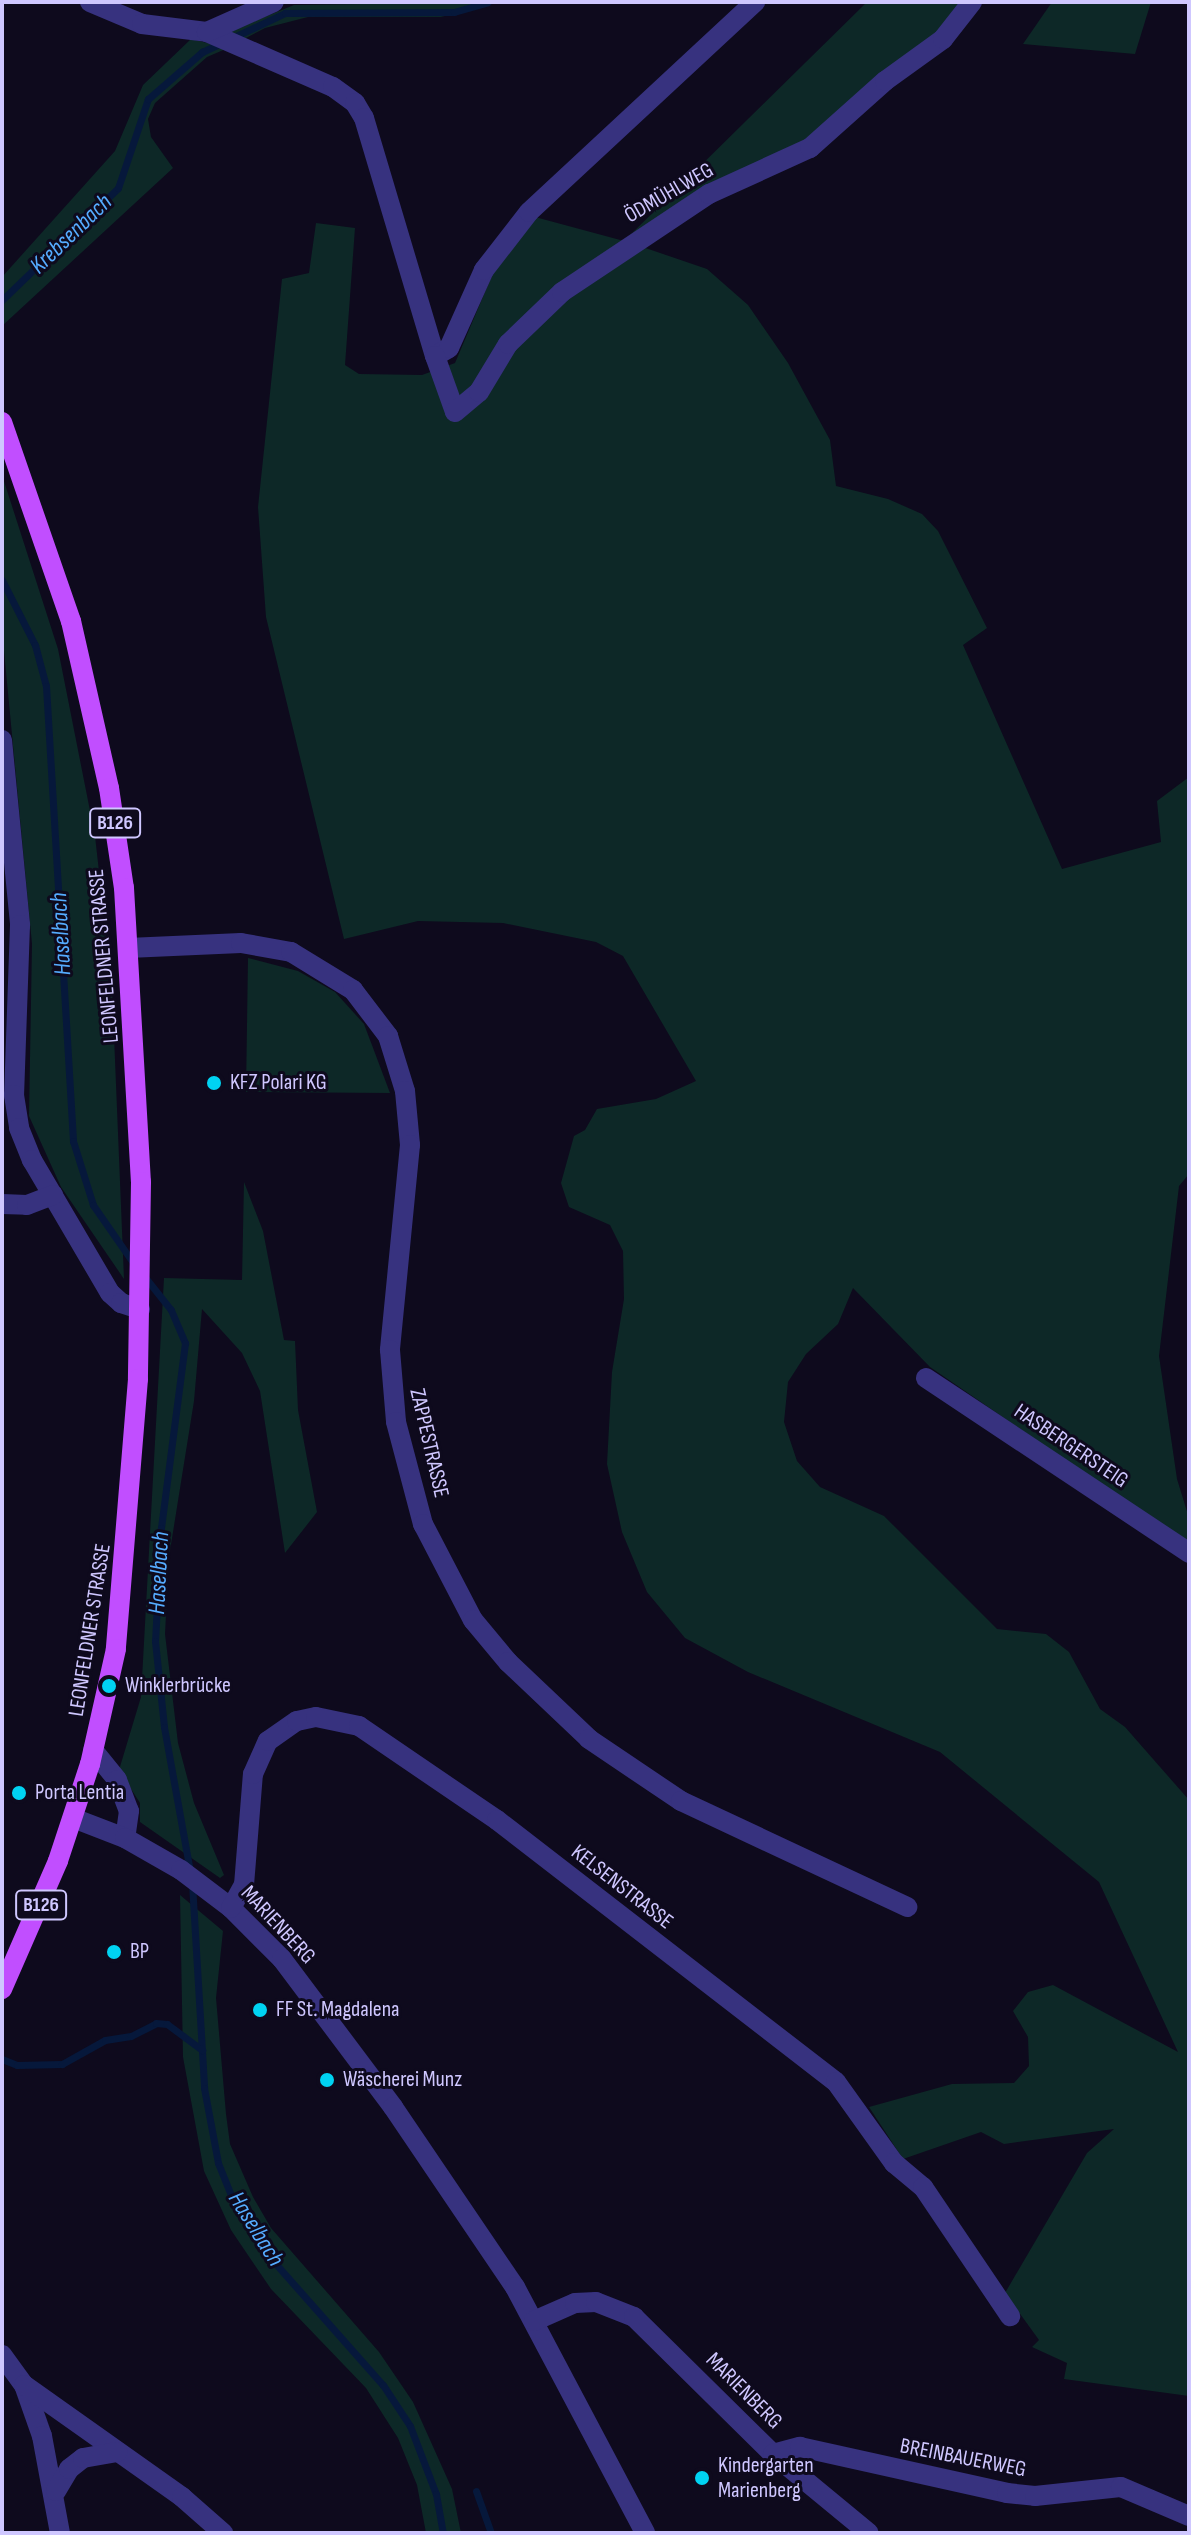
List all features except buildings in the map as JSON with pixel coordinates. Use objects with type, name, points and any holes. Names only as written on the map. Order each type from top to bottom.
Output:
[{"type":"main road","name":"LEONFELDNER STRASSE","points":[[2,422],[47,543],[91,698],[117,836],[139,1077],[141,1239],[140,1309],[124,1588],[93,1750],[73,1818],[38,1912],[2,1989]]},
{"type":"street","name":"ÖDMÜHLWEG","points":[[90,2],[142,24],[220,37],[333,87],[355,103],[364,118],[435,356],[455,412],[479,392],[508,344],[562,292],[709,194],[810,148],[885,81],[943,39],[972,2]]},
{"type":"street","points":[[220,37],[274,2]]},
{"type":"street","points":[[435,356],[449,348],[484,270],[529,212],[755,2]]},
{"type":"street","points":[[2,740],[21,959],[15,1112],[23,1141],[110,1293],[121,1303],[140,1309]]},
{"type":"street","name":"ZAPPESTRASSE","points":[[128,948],[241,943],[291,952],[353,990],[388,1036],[405,1091],[410,1145],[390,1350],[396,1422],[423,1524],[484,1633],[544,1700],[630,1769],[729,1827],[907,1907]]},
{"type":"street","points":[[2,1204],[27,1205],[53,1195]]},
{"type":"street","name":"HASBERGERSTEIG","points":[[926,1378],[1189,1553]]},
{"type":"street","name":"KELSENSTRASSE","points":[[223,1901],[247,1872],[253,1774],[268,1741],[297,1721],[316,1717],[359,1726],[497,1820],[836,2082],[894,2163],[923,2187],[1010,2316]]},
{"type":"street","points":[[93,1750],[117,1780],[129,1811],[125,1838]]},
{"type":"street","name":"MARIENBERG","points":[[73,1818],[125,1838],[162,1858],[223,1901],[282,1959],[331,2022],[534,2321],[645,2533]]},
{"type":"street","name":"MARIENBERG","points":[[534,2321],[575,2303],[617,2307],[634,2317],[773,2454],[869,2533]]},
{"type":"street","points":[[2,2355],[24,2385],[223,2533]]},
{"type":"street","points":[[24,2385],[56,2491],[60,2533]]},
{"type":"street","name":"BREINBAUERWEG","points":[[773,2454],[800,2447],[1007,2493],[1035,2496],[1121,2487],[1189,2516]]},
{"type":"street","points":[[56,2491],[69,2469],[83,2458],[117,2452]]},
{"type":"green space","points":[[499,2],[441,17],[308,17],[265,28],[242,40],[225,33],[294,5]]},
{"type":"green space","points":[[867,2],[962,2],[937,33],[829,127],[625,241],[707,269],[748,305],[788,363],[830,440],[836,486],[888,499],[922,514],[938,531],[987,628],[963,645],[1062,869],[1161,842],[1157,801],[1189,777],[1189,1174],[1179,1186],[1159,1356],[1177,1479],[1189,1518],[1189,1545],[930,1367],[853,1288],[838,1324],[806,1354],[788,1382],[784,1422],[797,1461],[820,1487],[884,1516],[997,1629],[1046,1634],[1069,1652],[1100,1709],[1125,1727],[1189,1800],[1189,2396],[1064,2379],[1067,2363],[1032,2347],[1039,2340],[1005,2293],[1087,2153],[1114,2129],[1004,2144],[981,2132],[903,2159],[869,2107],[952,2084],[1014,2083],[1029,2066],[1028,2037],[1013,2011],[1028,1992],[1053,1985],[1178,2052],[1099,1882],[940,1752],[748,1672],[685,1638],[647,1592],[622,1532],[607,1464],[612,1372],[624,1299],[623,1251],[610,1225],[569,1207],[561,1183],[574,1136],[585,1130],[597,1109],[656,1099],[696,1081],[623,956],[596,942],[503,923],[418,921],[344,939],[266,617],[258,507],[282,279],[309,273],[316,223],[355,228],[345,365],[359,374],[422,375],[455,363],[496,266],[535,217],[624,241]]},
{"type":"green space","points":[[1052,2],[1151,2],[1135,54],[1023,44]]},
{"type":"green space","points":[[191,39],[228,48],[207,57],[155,103],[148,119],[151,137],[173,168],[2,326],[2,277],[115,151],[143,85]]},
{"type":"green space","points":[[2,475],[58,649],[95,836],[112,987],[124,1279],[61,1187],[29,1116],[32,944],[2,630]]},
{"type":"green space","points":[[248,958],[298,971],[335,992],[364,1024],[390,1093],[246,1092]]},
{"type":"green space","points":[[244,1182],[263,1231],[284,1340],[295,1341],[298,1410],[317,1512],[285,1553],[260,1391],[242,1353],[202,1309],[194,1401],[169,1557],[165,1634],[178,1743],[194,1803],[224,1875],[220,1878],[140,1822],[140,1803],[119,1770],[141,1697],[164,1278],[242,1280]]},
{"type":"green space","points":[[180,1895],[223,1931],[216,1998],[226,2114],[230,2144],[253,2197],[271,2228],[379,2352],[413,2402],[452,2489],[461,2533],[426,2533],[417,2485],[398,2438],[366,2388],[271,2289],[231,2230],[204,2171],[183,2057]]},
{"type":"waterway","name":"Krebsenbach","points":[[2,300],[118,188],[148,99],[202,52],[285,13],[454,12],[488,2]]},
{"type":"waterway","name":"Haselbach","points":[[2,580],[35,645],[46,686],[73,1141],[93,1205],[134,1264]]},
{"type":"waterway","name":"Haselbach","points":[[144,1276],[171,1310],[185,1343],[161,1528],[155,1641],[164,1727],[190,1871]]},
{"type":"waterway","name":"Haselbach","points":[[192,1883],[204,2088],[218,2163],[232,2198],[267,2254],[383,2385],[410,2426],[436,2494],[443,2533]]},
{"type":"waterway","points":[[2,2059],[17,2065],[62,2064],[105,2040],[131,2036],[156,2023],[167,2024],[202,2050]]},
{"type":"waterway","points":[[476,2491],[491,2533]]},
{"type":"place","name":"KFZ Polari KG","points":[[214,1083]]},
{"type":"place","name":"Winklerbrücke","points":[[109,1686]]},
{"type":"place","name":"Porta Lentia","points":[[19,1793]]},
{"type":"place","name":"BP","points":[[114,1952]]},
{"type":"place","name":"FF St. Magdalena","points":[[260,2010]]},
{"type":"place","name":"Wäscherei Munz","points":[[327,2080]]},
{"type":"place","name":"Kindergarten Marienberg","points":[[702,2478]]}]
